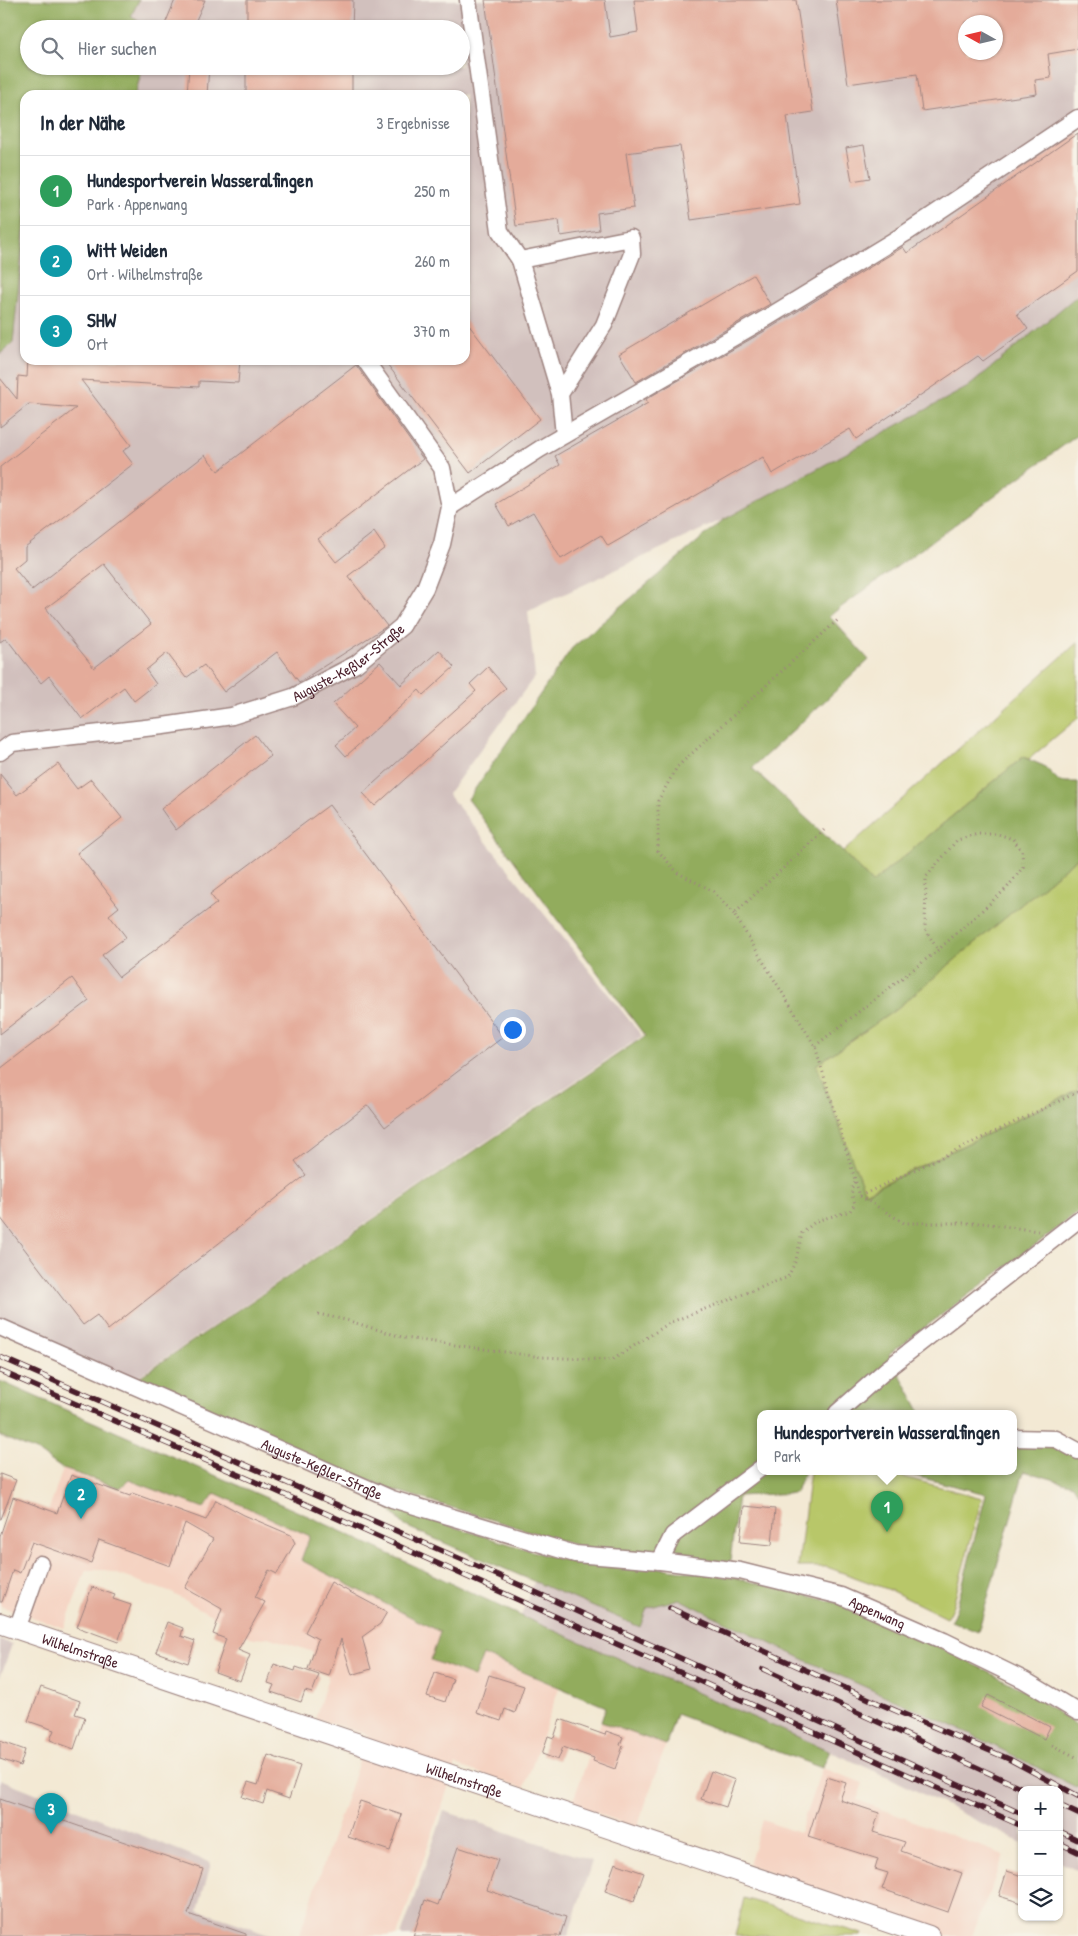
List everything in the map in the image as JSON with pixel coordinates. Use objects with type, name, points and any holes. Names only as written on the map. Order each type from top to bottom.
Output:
[{"type":"main road","name":"Wilhelmstraße","points":[[9,1626],[929,1936]]},
{"type":"street","points":[[468,0],[500,231],[520,260],[560,394],[564,435]]},
{"type":"street","points":[[450,507],[564,435],[765,319],[906,233],[1078,118]]},
{"type":"street","points":[[520,260],[630,238],[632,254],[604,325],[560,394]]},
{"type":"street","name":"Auguste-Keßler-Straße","points":[[0,752],[12,743],[163,726],[232,716],[293,697],[356,664],[402,626],[425,588],[442,544],[450,507],[442,468],[369,365]]},
{"type":"street","points":[[840,1410],[887,1368],[1078,1220]]},
{"type":"street","name":"Auguste-Keßler-Straße","points":[[0,1327],[392,1499],[574,1554],[660,1561]]},
{"type":"street","points":[[1017,1438],[1056,1439],[1078,1451]]},
{"type":"street","points":[[660,1561],[673,1535],[757,1471]]},
{"type":"street","name":"Appenwang","points":[[660,1561],[740,1571],[841,1596],[998,1667],[1078,1712]]},
{"type":"street","points":[[9,1626],[40,1564]]},
{"type":"path","points":[[840,618],[677,767],[658,801],[658,851],[678,873],[713,891],[734,914],[815,1046],[860,1196],[904,1223],[982,1223],[1058,1234]]},
{"type":"path","points":[[734,914],[824,830]]},
{"type":"path","points":[[815,1046],[938,950],[1007,888],[1023,868],[1022,851],[1013,838],[998,834],[978,834],[957,840],[926,877],[925,929],[938,950]]},
{"type":"path","points":[[860,1196],[1078,1092]]},
{"type":"path","points":[[318,1314],[346,1320],[405,1338],[541,1358],[612,1360],[671,1322],[788,1277],[796,1260],[802,1233],[816,1221],[850,1211],[855,1204],[851,1191],[853,1183],[856,1181]]},
{"type":"path","points":[[1052,1746],[1078,1758]]},
{"type":"shaded area","points":[[139,0],[1078,0],[1078,295],[968,387],[722,520],[528,611],[535,676],[448,794],[642,1036],[133,1380],[0,1324],[0,354],[13,343],[20,272],[20,365],[470,365],[470,90],[136,90],[141,75],[470,75],[470,20],[137,20],[131,16]]},
{"type":"shaded area","points":[[63,1469],[120,1488],[128,1480],[204,1508],[214,1492],[311,1537],[301,1560],[440,1632],[431,1660],[482,1655],[559,1688],[524,1788],[456,1765],[397,1936],[299,1936],[368,1735],[315,1718],[334,1659],[268,1637],[254,1639],[172,1593],[106,1570],[86,1570],[64,1628],[0,1606],[0,1531],[37,1543]]},
{"type":"shaded area","points":[[534,1582],[640,1626],[647,1608],[679,1599],[805,1660],[973,1735],[1078,1788],[1078,1871],[1063,1864],[1063,1786],[1018,1786],[1018,1841],[886,1776],[521,1616]]},
{"type":"shaded area","points":[[0,1640],[12,1644],[0,1678]]},
{"type":"shaded area","points":[[601,1722],[666,1745],[637,1828],[572,1804]]},
{"type":"shaded area","points":[[822,1768],[863,1783],[857,1800],[1004,1855],[972,1936],[948,1936],[749,1865],[762,1820],[799,1833]]},
{"type":"shaded area","points":[[0,1779],[211,1863],[198,1910],[275,1936],[0,1936]]},
{"type":"shaded area","points":[[444,1811],[592,1861],[568,1936],[401,1936]]},
{"type":"green space","points":[[0,0],[139,0],[131,16],[137,20],[20,20],[20,75],[141,75],[136,90],[20,90],[20,272],[13,343],[0,354]]},
{"type":"green space","points":[[1078,295],[1078,435],[829,616],[869,660],[752,768],[843,852],[872,883],[1023,757],[1044,766],[1060,782],[1078,782],[1078,857],[895,1010],[816,1065],[865,1193],[1078,1090],[1078,1213],[889,1354],[919,1410],[757,1410],[757,1475],[803,1475],[795,1493],[738,1496],[730,1562],[620,1553],[578,1546],[394,1490],[264,1440],[135,1380],[645,1036],[468,799],[572,648],[723,520],[968,387]]},
{"type":"green space","points":[[1078,642],[1078,718],[1029,759],[1023,757],[872,883],[843,852]]},
{"type":"green space","points":[[1078,857],[1078,1090],[864,1193],[816,1065],[895,1010]]},
{"type":"green space","points":[[0,1381],[317,1520],[521,1616],[830,1751],[822,1768],[676,1714],[666,1745],[601,1722],[606,1707],[483,1655],[474,1677],[431,1660],[440,1632],[301,1560],[310,1536],[215,1493],[204,1508],[129,1480],[120,1488],[63,1469],[38,1452],[0,1436]]},
{"type":"green space","points":[[1017,1439],[1078,1451],[1078,1493],[1073,1485],[1024,1471],[978,1632],[951,1621],[957,1606],[986,1494],[911,1475],[1017,1475]]},
{"type":"green space","points":[[810,1475],[896,1475],[982,1498],[953,1605],[947,1618],[890,1590],[827,1567],[798,1567]]},
{"type":"green space","points":[[386,1506],[558,1559],[661,1568],[736,1578],[842,1604],[948,1651],[1024,1690],[1078,1726],[1078,1788],[973,1735],[805,1660],[679,1599],[647,1608],[640,1627],[405,1526]]},
{"type":"green space","points":[[744,1898],[862,1934],[861,1936],[735,1936]]},
{"type":"building","points":[[175,0],[205,0],[196,20],[167,20]]},
{"type":"building","points":[[247,0],[353,0],[352,20],[247,20]]},
{"type":"building","points":[[485,0],[605,0],[610,37],[638,32],[634,0],[796,0],[813,112],[787,116],[800,204],[691,220],[680,146],[626,153],[634,208],[597,213],[599,230],[561,236],[559,220],[516,226]]},
{"type":"building","points":[[836,0],[1078,0],[1078,49],[1048,54],[1051,78],[1035,80],[1037,94],[922,111],[917,74],[848,84]]},
{"type":"building","points":[[188,75],[208,75],[207,90],[187,90]]},
{"type":"building","points":[[246,75],[352,75],[352,90],[246,90]]},
{"type":"building","points":[[1078,133],[1078,271],[1017,314],[1028,329],[983,361],[978,356],[856,439],[850,429],[772,474],[763,457],[608,546],[601,535],[561,559],[533,512],[509,526],[496,504],[560,465],[555,456],[648,403],[646,399],[770,328],[903,247],[907,253]]},
{"type":"building","points":[[864,145],[870,178],[852,181],[846,148]]},
{"type":"building","points":[[753,275],[770,304],[636,382],[619,354]]},
{"type":"building","points":[[470,327],[540,419],[470,473],[388,365],[470,365]]},
{"type":"building","points":[[28,365],[240,365],[238,383],[199,381],[199,387],[81,380],[131,445],[123,451],[133,464],[25,547],[25,559],[14,568],[32,590],[205,455],[218,471],[356,365],[423,459],[318,539],[336,562],[374,532],[385,548],[348,576],[387,626],[299,682],[277,652],[224,692],[204,665],[186,678],[167,653],[146,670],[156,684],[134,701],[124,687],[82,719],[49,676],[41,683],[6,638],[0,642],[0,467],[76,408],[29,404],[0,427],[0,378],[17,399],[18,376],[27,377]],"holes":[[[104,564],[151,624],[94,668],[46,608]]]},
{"type":"building","points":[[439,650],[454,667],[423,695],[419,690],[346,756],[336,745],[355,728],[333,704],[380,662],[401,685]]},
{"type":"building","points":[[488,667],[506,688],[375,806],[363,793],[476,691],[470,684]]},
{"type":"building","points":[[255,735],[271,756],[176,830],[161,809]]},
{"type":"building","points":[[58,764],[77,789],[91,779],[122,818],[77,853],[119,907],[109,915],[126,937],[102,955],[119,977],[217,903],[210,894],[329,805],[503,1037],[385,1127],[368,1105],[295,1161],[306,1175],[108,1330],[97,1315],[83,1325],[0,1217],[0,1069],[89,1001],[72,978],[0,1034],[0,774],[17,795]]},
{"type":"building","points":[[0,1474],[16,1480],[1,1519],[0,1519]]},
{"type":"building","points":[[71,1475],[130,1496],[132,1493],[206,1520],[216,1500],[244,1515],[291,1535],[295,1543],[277,1574],[269,1570],[255,1597],[265,1602],[238,1650],[250,1655],[240,1681],[215,1672],[226,1639],[213,1634],[222,1609],[185,1588],[213,1539],[185,1523],[170,1566],[99,1540],[91,1563],[32,1542],[20,1573],[13,1570],[2,1602],[0,1602],[0,1536],[13,1497],[57,1513]]},
{"type":"building","points":[[744,1506],[775,1509],[772,1545],[740,1542]]},
{"type":"building","points":[[331,1582],[387,1612],[380,1624],[362,1637],[371,1669],[352,1675],[341,1639],[329,1676],[308,1669],[318,1639],[305,1632]]},
{"type":"building","points":[[92,1587],[115,1595],[113,1599],[131,1605],[118,1642],[77,1627]]},
{"type":"building","points":[[167,1622],[183,1628],[181,1636],[195,1641],[188,1663],[156,1652]]},
{"type":"building","points":[[274,1664],[295,1671],[296,1667],[319,1675],[312,1693],[305,1691],[301,1702],[271,1692],[274,1685],[268,1683]]},
{"type":"building","points":[[435,1673],[453,1679],[445,1702],[427,1696]]},
{"type":"building","points":[[489,1675],[524,1686],[515,1713],[505,1709],[501,1721],[477,1713]]},
{"type":"building","points":[[41,1687],[80,1701],[75,1714],[85,1717],[74,1749],[50,1740],[54,1730],[28,1721]]},
{"type":"building","points":[[988,1695],[1050,1727],[1044,1739],[981,1707]]},
{"type":"building","points":[[560,1719],[605,1735],[606,1731],[623,1737],[620,1745],[623,1746],[615,1769],[593,1761],[594,1758],[563,1747],[558,1760],[542,1754],[548,1736],[554,1738]]},
{"type":"building","points":[[0,1741],[25,1750],[20,1766],[0,1759]]},
{"type":"building","points":[[268,1755],[300,1766],[289,1799],[267,1791],[263,1804],[242,1797],[248,1782],[258,1785]]},
{"type":"building","points":[[711,1771],[735,1780],[726,1807],[701,1799]]},
{"type":"building","points":[[827,1777],[846,1783],[840,1800],[879,1813],[873,1832],[905,1842],[901,1851],[962,1873],[948,1912],[882,1889],[888,1873],[875,1869],[878,1859],[808,1837]]},
{"type":"building","points":[[0,1799],[203,1869],[188,1914],[246,1934],[246,1936],[0,1936]]},
{"type":"building","points":[[360,1801],[402,1815],[390,1851],[348,1837]]},
{"type":"building","points":[[458,1847],[498,1860],[487,1890],[566,1917],[560,1936],[413,1936],[425,1900],[438,1905]]},
{"type":"building","points":[[615,1863],[644,1873],[634,1901],[605,1891]]},
{"type":"building","points":[[1007,1871],[1018,1875],[1018,1902],[999,1896]]},
{"type":"railway","points":[[0,1357],[522,1586],[1018,1812]]},
{"type":"railway","points":[[0,1371],[274,1490],[1018,1824]]},
{"type":"railway","points":[[670,1608],[878,1703],[1009,1759],[1078,1796]]},
{"type":"railway","points":[[763,1669],[1018,1786]]},
{"type":"railway","points":[[1063,1807],[1078,1814]]},
{"type":"railway","points":[[1063,1833],[1078,1840]]},
{"type":"railway","points":[[1063,1845],[1078,1852]]},
{"type":"place","name":"Witt Weiden","points":[[81,1519]]},
{"type":"place","name":"Hundesportverein Wasseralfingen","points":[[887,1532]]},
{"type":"place","name":"SHW","points":[[51,1834]]}]
